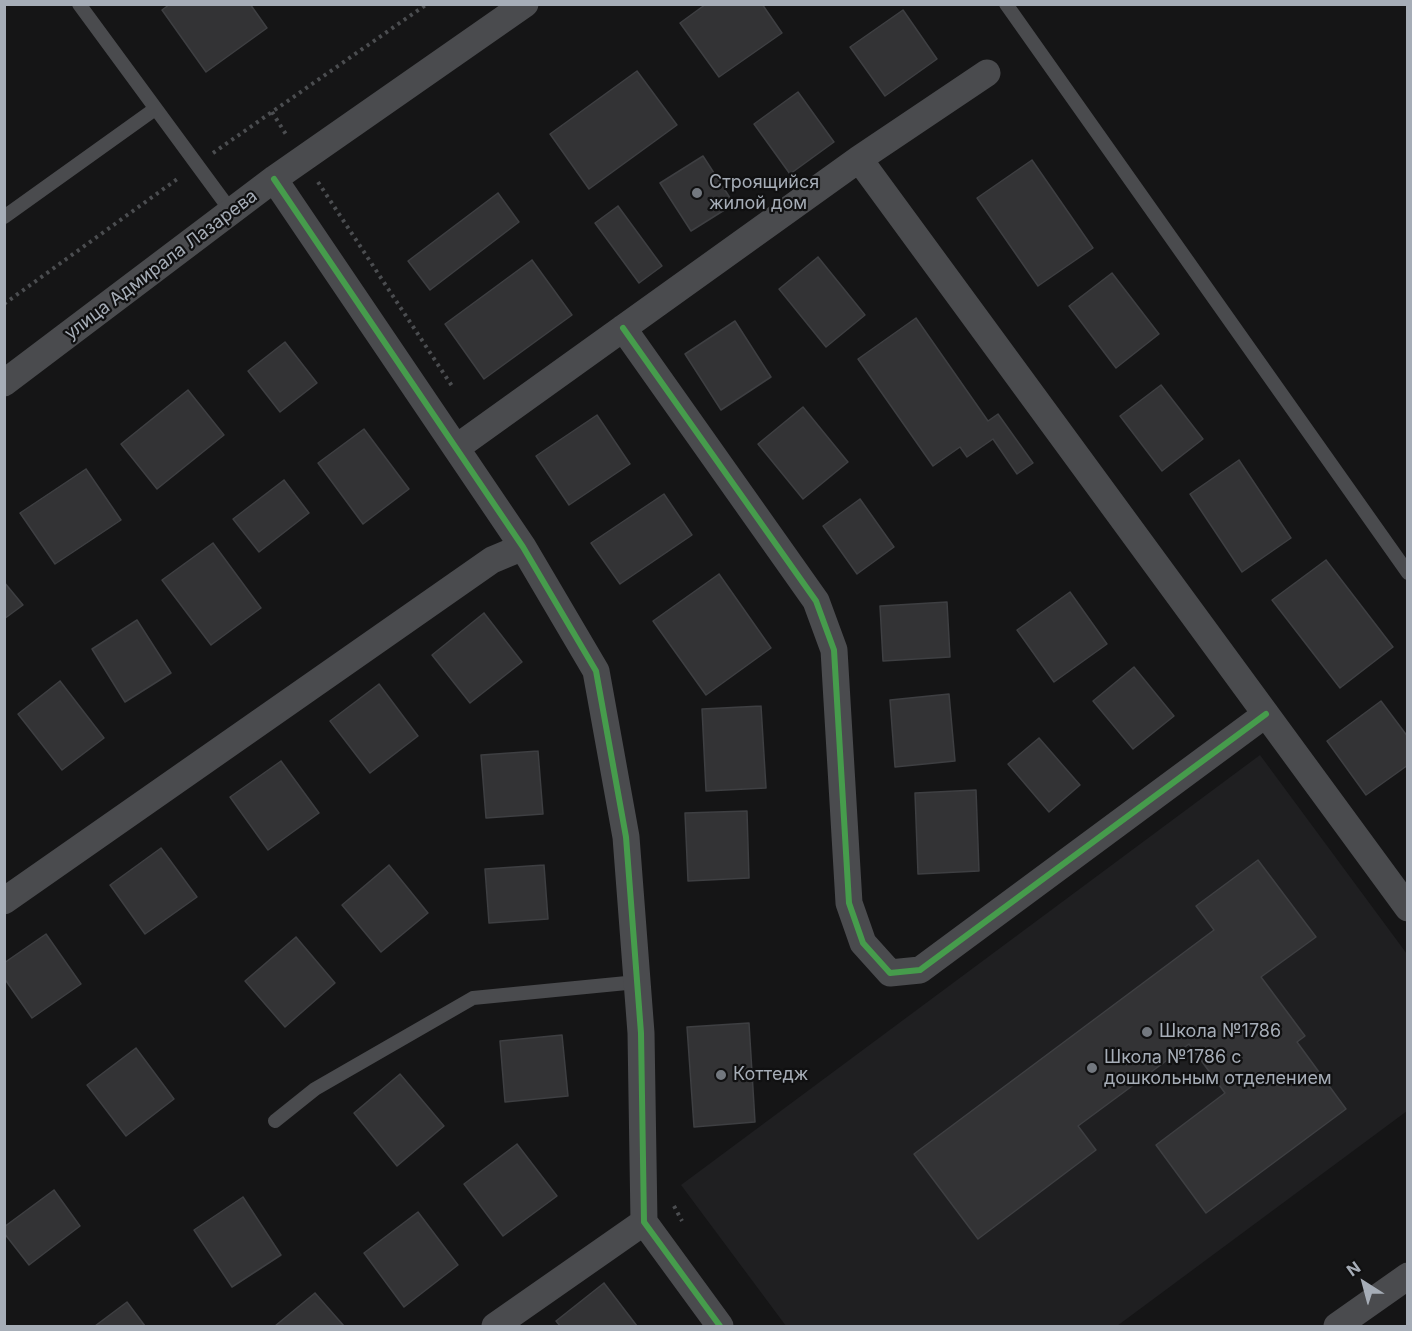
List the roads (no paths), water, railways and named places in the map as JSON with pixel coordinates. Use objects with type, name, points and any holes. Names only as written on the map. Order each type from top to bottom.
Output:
[{"type":"street","name":"улица Адмирала Лазарева","points":[[4,383],[274,179],[525,4]]},
{"type":"street","points":[[456,448],[859,159],[987,73]]},
{"type":"street","points":[[859,159],[1407,908]]},
{"type":"street","points":[[274,179],[523,547],[596,671],[626,837],[641,1033],[644,1222],[720,1326]]},
{"type":"street","points":[[623,328],[816,601],[834,650],[849,903],[863,943],[890,973],[920,970],[1266,714]]},
{"type":"street","points":[[4,901],[492,560],[523,547]]},
{"type":"street","points":[[495,1326],[644,1222]]},
{"type":"street","points":[[1337,1326],[1407,1276]]},
{"type":"lane","points":[[1006,4],[1407,573]]},
{"type":"lane","points":[[85,7],[155,109],[231,211]]},
{"type":"lane","points":[[4,218],[155,109]]},
{"type":"lane","points":[[275,1121],[315,1089],[473,998],[637,982]]},
{"type":"place","name":"Строящийся жилой дом","points":[[697,193]]},
{"type":"place","name":"Школа №1786","points":[[1147,1032]]},
{"type":"place","name":"Школа №1786 с дошкольным отделением","points":[[1092,1068]]},
{"type":"place","name":"Коттедж","points":[[721,1075]]}]
